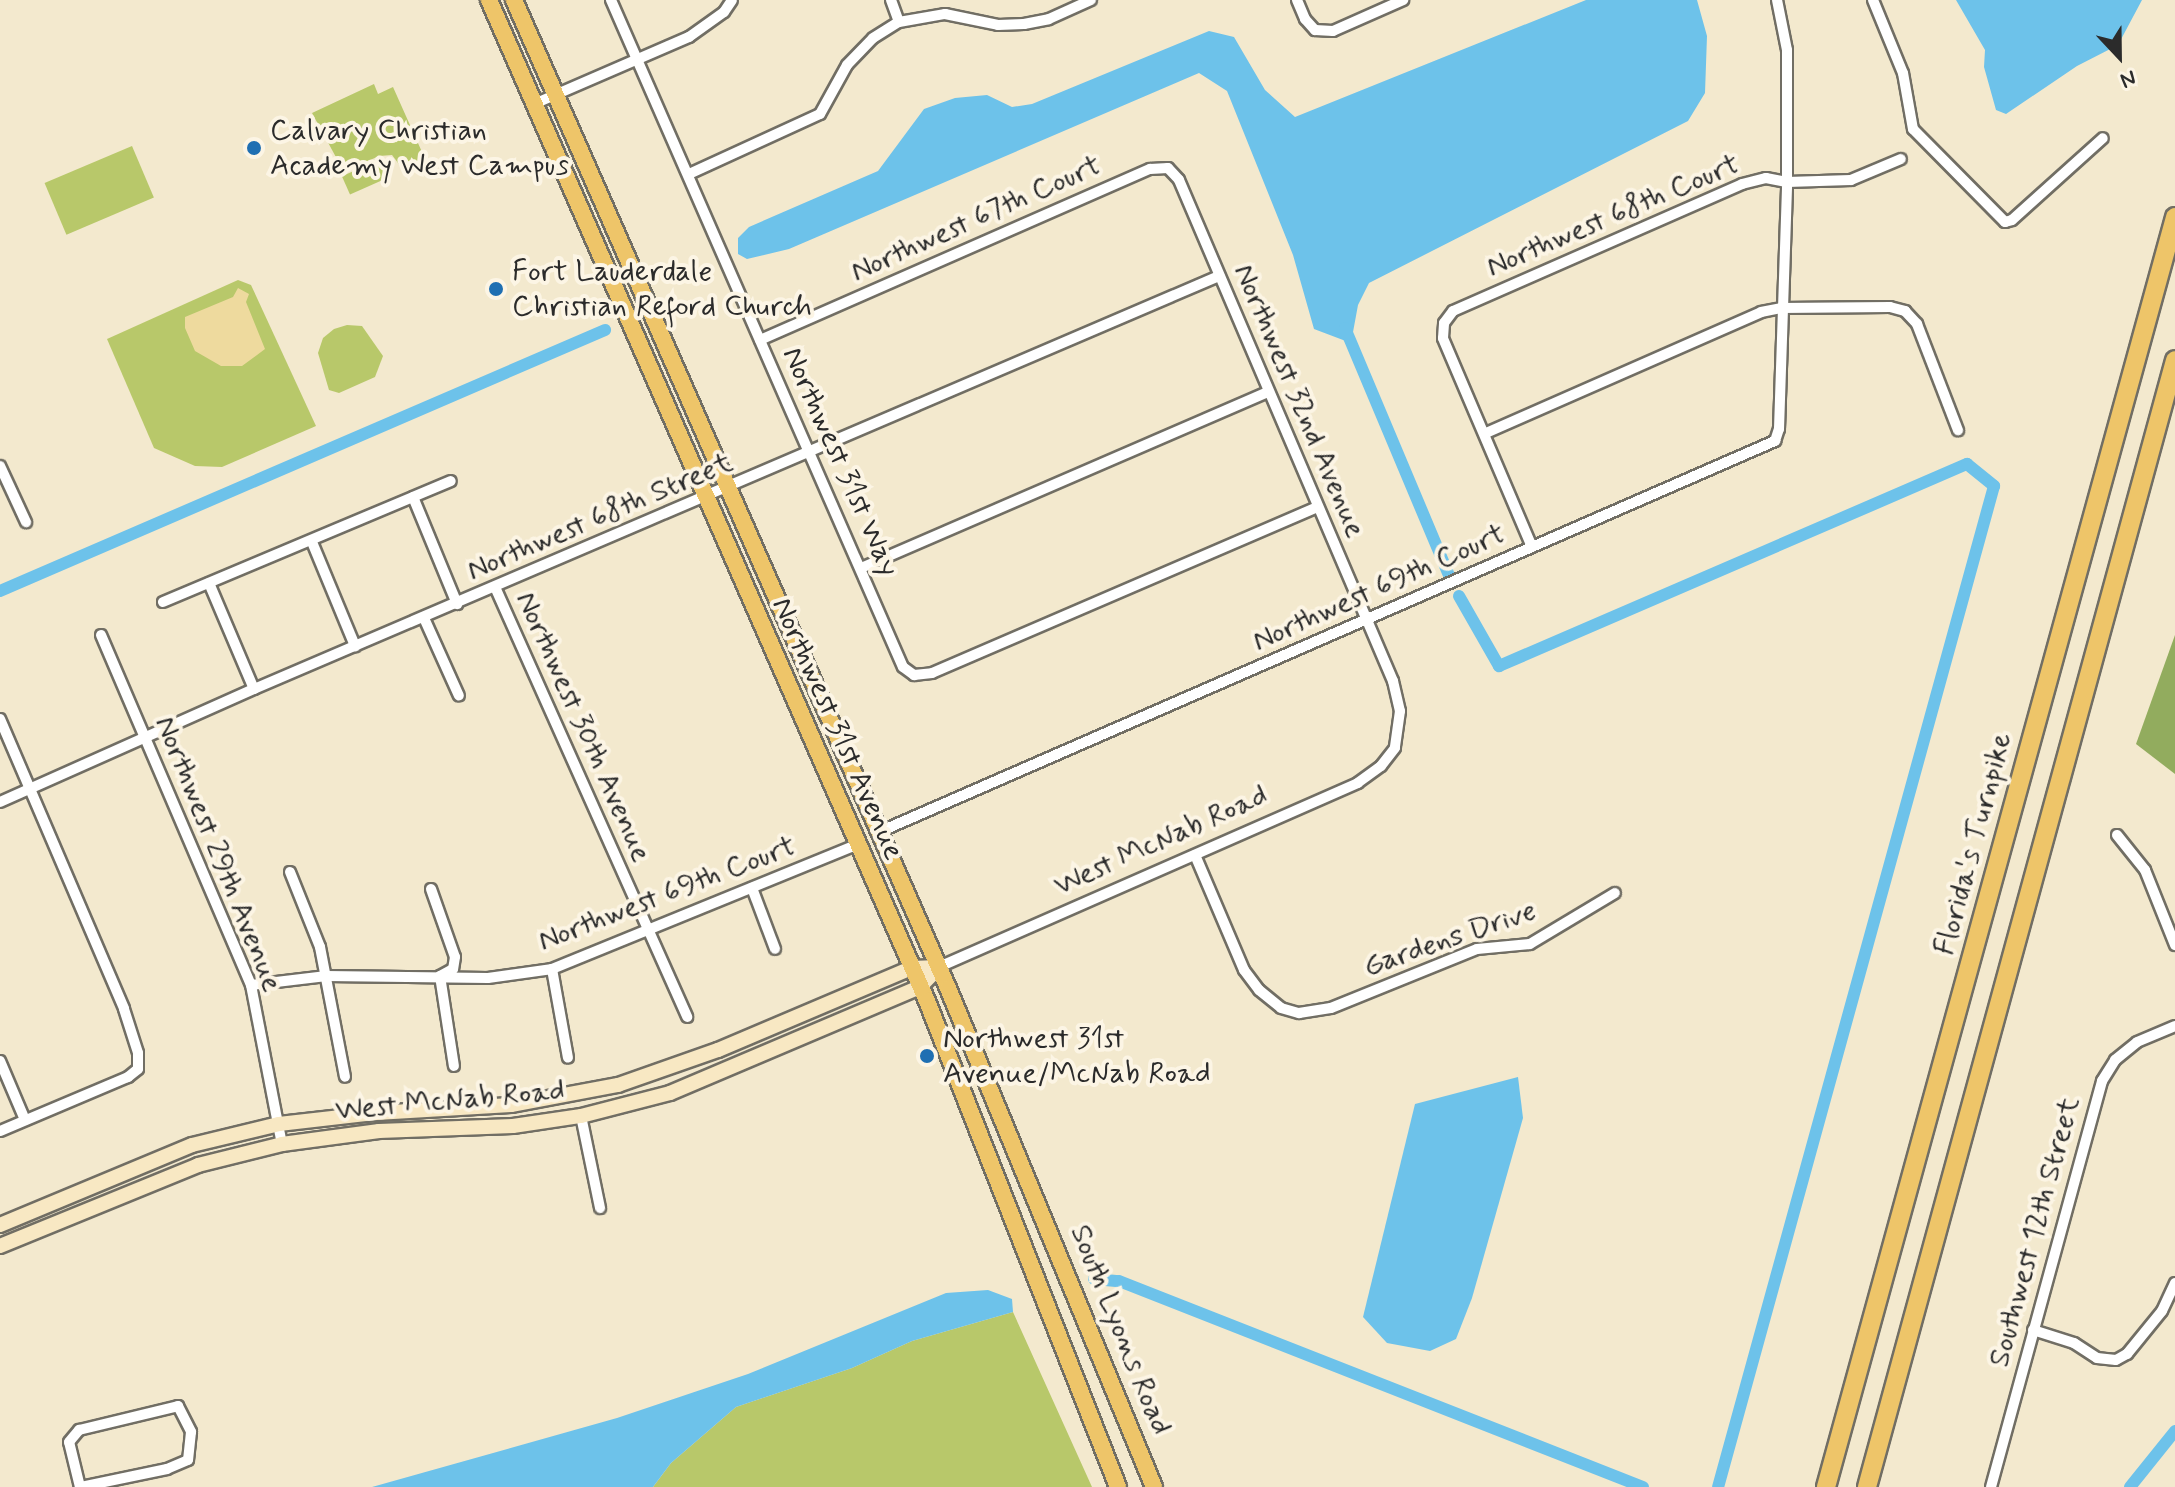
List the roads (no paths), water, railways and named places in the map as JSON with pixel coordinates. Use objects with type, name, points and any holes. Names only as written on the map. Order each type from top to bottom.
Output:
[{"type":"highway","name":"Florida's Turnpike","points":[[1826,1487],[2175,217]]},
{"type":"highway","points":[[1867,1487],[2175,360]]},
{"type":"main road","name":"Northwest 31st Avenue","points":[[489,0],[920,987],[1118,1487]]},
{"type":"main road","name":"Northwest 31st Avenue","points":[[514,0],[939,967],[1035,1194]]},
{"type":"main road","name":"West McNab Road","points":[[0,1225],[192,1145],[279,1124],[376,1113],[511,1105],[618,1085],[718,1050],[911,968],[939,967]]},
{"type":"main road","name":"West McNab Road","points":[[0,1246],[198,1165],[282,1144],[379,1131],[513,1126],[581,1116],[670,1093],[920,987],[939,967]]},
{"type":"main road","name":"South Lyons Road","points":[[1035,1194],[1154,1487]]},
{"type":"street","name":"Northwest 31st Way","points":[[611,0],[903,667],[914,675],[932,673],[1318,507]]},
{"type":"street","points":[[534,104],[689,37],[724,12],[732,0]]},
{"type":"street","points":[[891,0],[899,22]]},
{"type":"street","points":[[689,174],[820,114],[847,65],[873,38],[899,22],[945,14],[998,25],[1024,24],[1049,19],[1091,0]]},
{"type":"street","points":[[1297,0],[1305,19],[1315,30],[1333,31],[1403,0]]},
{"type":"street","points":[[1777,0],[1787,50],[1787,182],[1781,308]]},
{"type":"street","points":[[1873,0],[1903,73],[1913,129],[2005,222],[2012,220],[2103,138]]},
{"type":"street","name":"Northwest 68th Court","points":[[1486,433],[1443,338],[1444,323],[1453,311],[1742,184],[1766,178],[1787,182],[1851,180],[1901,159]]},
{"type":"street","name":"Northwest 32nd Avenue","points":[[1168,168],[1179,180],[1268,392],[1369,618],[1400,711],[1395,748]]},
{"type":"street","name":"Northwest 67th Court","points":[[760,340],[1150,169],[1168,168]]},
{"type":"street","name":"Northwest 68th Street","points":[[0,802],[254,689],[705,499],[1219,276]]},
{"type":"street","points":[[1532,547],[1486,433],[1761,312],[1781,308],[1890,307],[1905,311],[1917,324],[1958,430]]},
{"type":"street","name":"Northwest 69th Court","points":[[879,832],[1775,441],[1779,429],[1781,308]]},
{"type":"street","points":[[861,568],[1268,392]]},
{"type":"street","points":[[0,466],[26,522]]},
{"type":"street","points":[[163,602],[451,481]]},
{"type":"street","points":[[413,497],[457,604]]},
{"type":"street","points":[[312,542],[355,646]]},
{"type":"street","points":[[209,583],[254,689]]},
{"type":"street","name":"Northwest 30th Avenue","points":[[495,587],[687,1017]]},
{"type":"street","points":[[424,618],[459,696]]},
{"type":"street","name":"Northwest 29th Avenue","points":[[101,635],[251,985],[282,1144]]},
{"type":"street","points":[[0,719],[124,1009],[138,1053],[138,1069],[128,1077],[0,1131]]},
{"type":"street","name":"West McNab Road","points":[[939,967],[1358,783],[1381,766],[1395,748]]},
{"type":"street","points":[[2117,835],[2145,870],[2175,945]]},
{"type":"street","name":"Northwest 69th Court","points":[[251,985],[326,976],[488,978],[552,969],[858,844]]},
{"type":"street","name":"Gardens Drive","points":[[1195,855],[1244,970],[1259,990],[1281,1008],[1299,1013],[1331,1008],[1477,949],[1530,944],[1615,893]]},
{"type":"street","points":[[290,872],[320,947],[345,1077]]},
{"type":"street","points":[[752,888],[775,949]]},
{"type":"street","points":[[431,889],[455,957],[453,969],[440,976],[454,1066]]},
{"type":"street","points":[[552,969],[568,1058]]},
{"type":"street","name":"Southwest 12th Street","points":[[1991,1487],[2102,1081],[2115,1060],[2137,1042],[2175,1026]]},
{"type":"street","points":[[0,1061],[25,1120]]},
{"type":"street","points":[[581,1116],[600,1208]]},
{"type":"street","points":[[2033,1330],[2074,1343],[2097,1358],[2116,1360],[2127,1354],[2162,1311],[2175,1283]]},
{"type":"street","points":[[178,1406],[189,1421],[188,1460],[167,1469],[80,1487],[69,1442],[79,1430],[178,1406]]},
{"type":"water","points":[[1586,0],[1697,0],[1707,36],[1705,93],[1688,121],[1369,283],[1358,305],[1351,343],[1314,329],[1293,255],[1227,91],[1199,73],[789,249],[747,259],[738,254],[738,238],[749,227],[878,171],[924,109],[955,98],[987,95],[1012,107],[1032,104],[1209,31],[1234,37],[1265,90],[1295,117]]},
{"type":"water","points":[[1956,0],[2142,0],[2118,45],[2077,66],[2006,114],[1996,110],[1984,67],[1985,50]]},
{"type":"water","points":[[1518,1077],[1523,1118],[1472,1298],[1456,1339],[1430,1351],[1387,1343],[1363,1317],[1415,1104]]},
{"type":"water","points":[[988,1290],[1012,1299],[1013,1312],[912,1341],[852,1368],[736,1407],[671,1463],[653,1487],[372,1487],[617,1418],[748,1374],[946,1293]]},
{"type":"waterway","points":[[1345,328],[1448,573]]},
{"type":"waterway","points":[[0,591],[605,330]]},
{"type":"waterway","points":[[1459,596],[1499,666],[1967,464],[1994,486],[1718,1487]]},
{"type":"waterway","points":[[1094,1279],[1119,1281],[1643,1487]]},
{"type":"waterway","points":[[2130,1487],[2175,1431]]},
{"type":"place","name":"Calvary Christian Academy West Campus","points":[[254,148]]},
{"type":"place","name":"Fort Lauderdale Christian Reford Church","points":[[496,289]]},
{"type":"place","name":"Northwest 31st Avenue/McNab Road","points":[[927,1056]]}]
